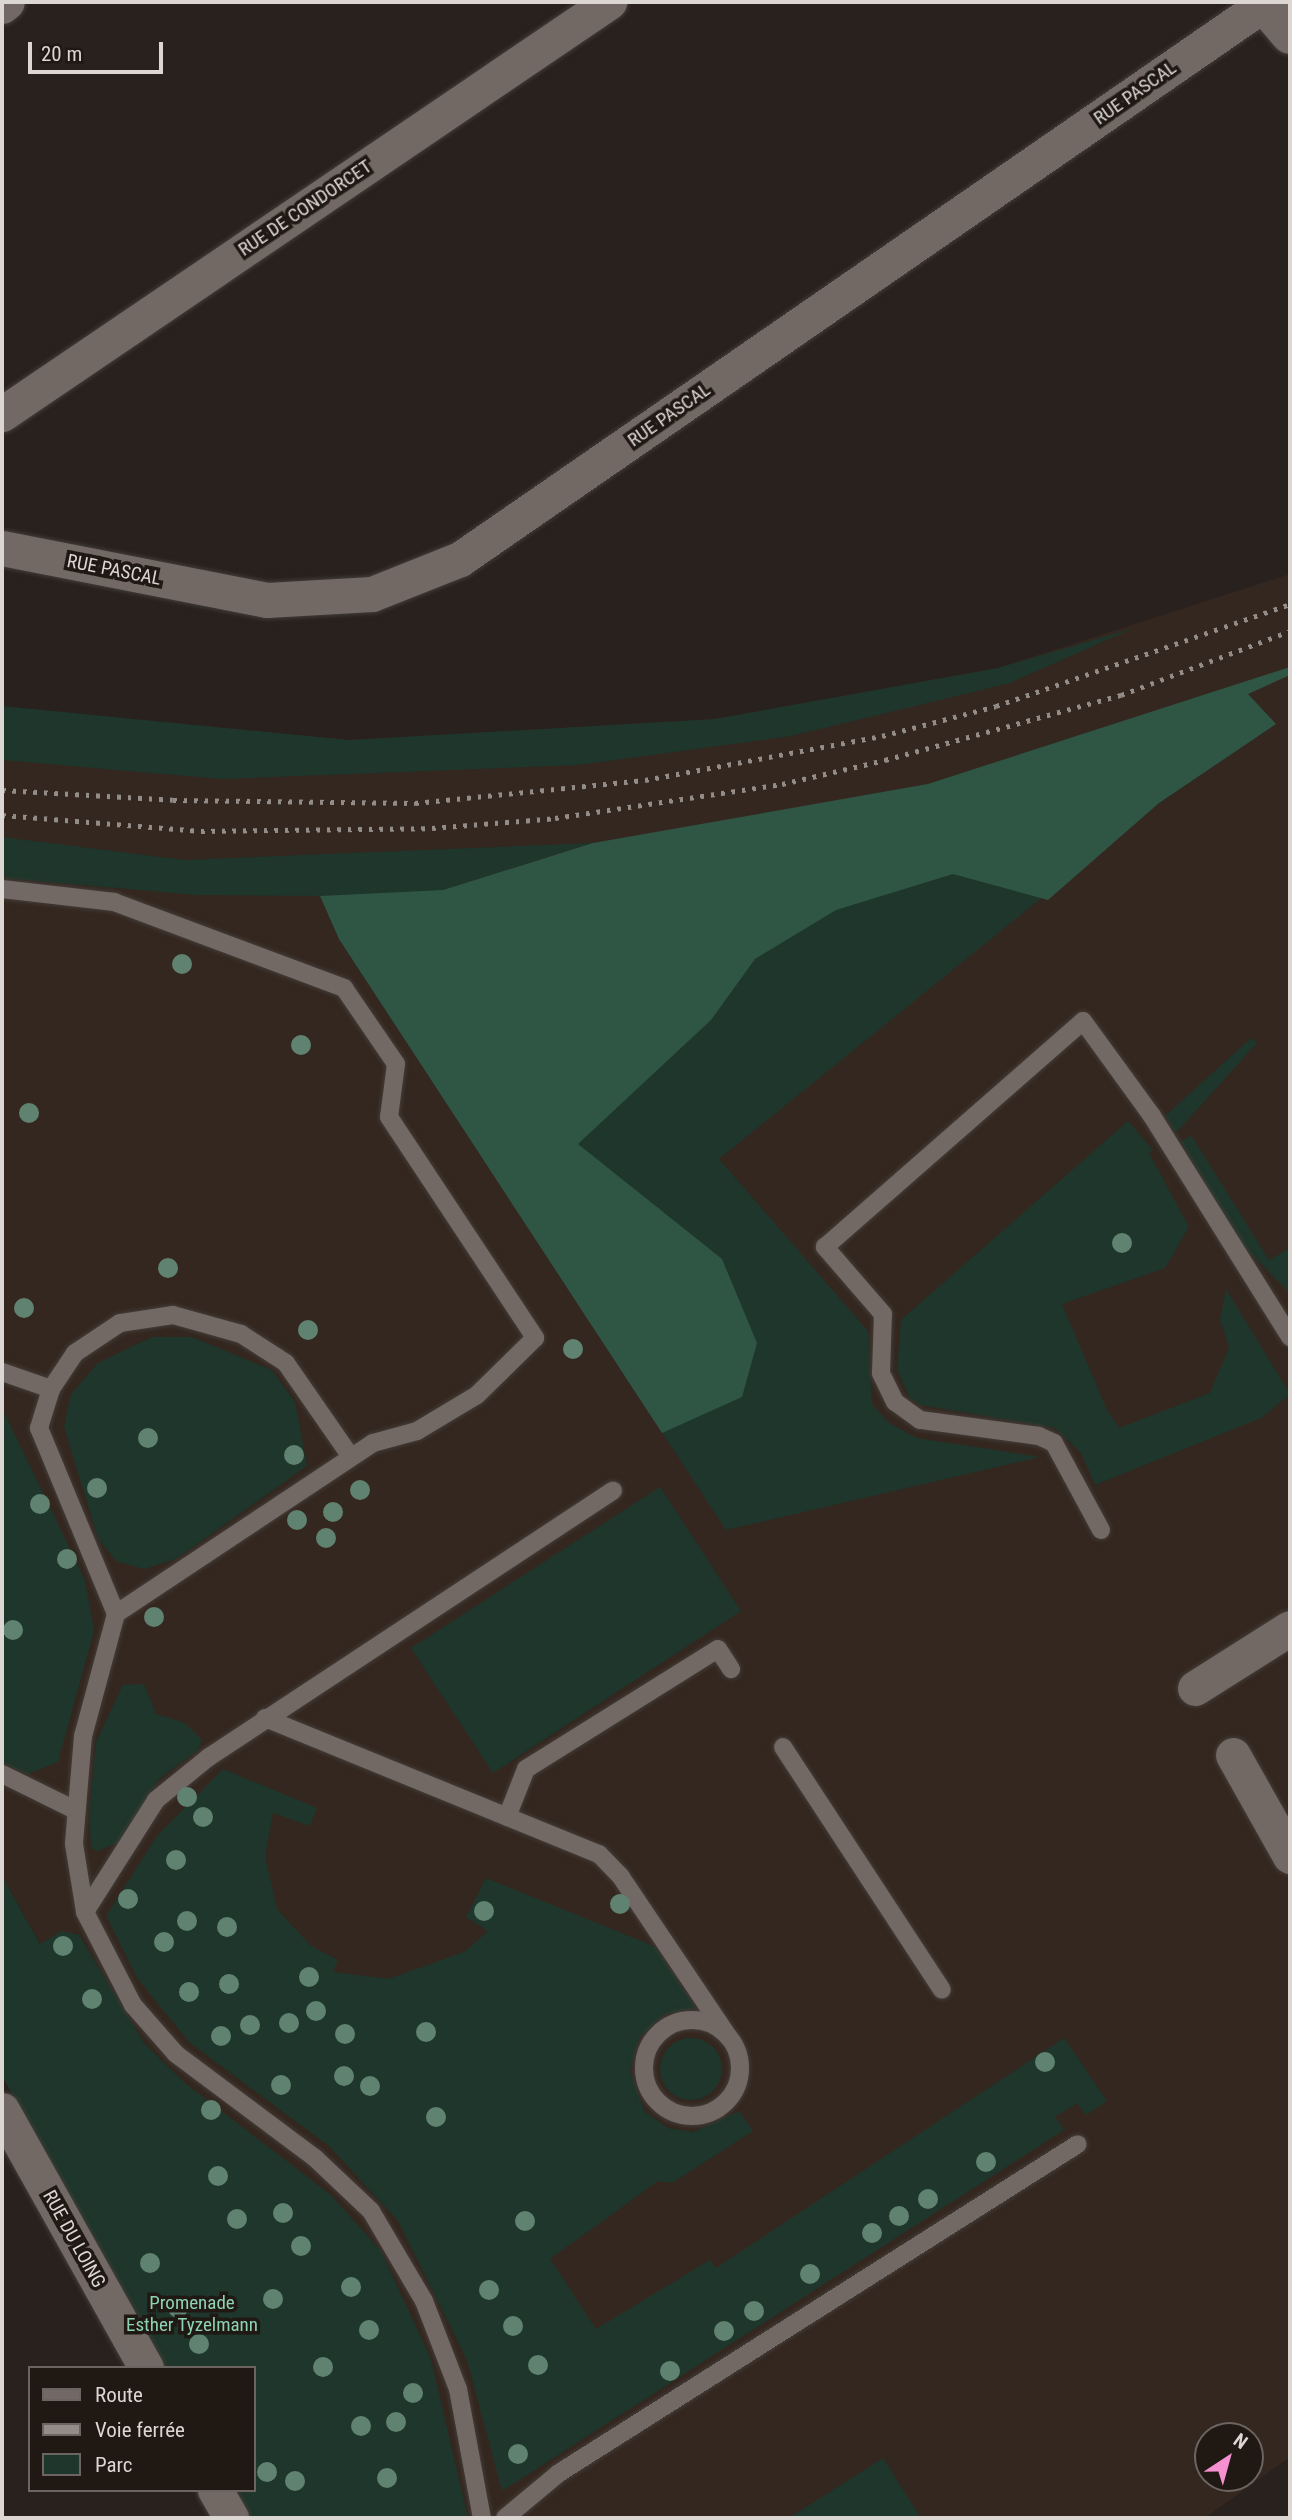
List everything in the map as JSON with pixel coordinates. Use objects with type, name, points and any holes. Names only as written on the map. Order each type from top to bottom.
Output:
[{"type":"main road","points":[[1263,3],[1290,35]]},
{"type":"street","points":[[2,6],[7,2]]},
{"type":"street","name":"RUE DE CONDORCET","points":[[2,414],[609,2]]},
{"type":"street","name":"RUE PASCAL","points":[[2,548],[267,600],[372,594],[460,559],[1263,3]]},
{"type":"street","points":[[1195,1688],[1290,1628]]},
{"type":"street","points":[[1233,1755],[1290,1856]]},
{"type":"street","name":"RUE DU LOING","points":[[2,2110],[145,2366]]},
{"type":"street","points":[[216,2492],[231,2518]]},
{"type":"lane","points":[[2,889],[114,902],[344,988],[396,1064],[389,1117],[535,1338],[477,1395],[417,1431],[373,1443],[116,1614]]},
{"type":"lane","points":[[1101,1530],[1054,1443],[1039,1436],[920,1420],[895,1402],[881,1373],[883,1314],[825,1247],[1083,1021],[1152,1116],[1290,1337]]},
{"type":"lane","points":[[351,1457],[286,1363],[241,1334],[173,1315],[120,1323],[75,1353],[51,1389],[39,1428],[116,1614],[83,1736],[73,1810],[85,1912],[134,2006],[176,2054],[315,2158],[371,2211],[424,2301],[458,2389],[482,2518]]},
{"type":"lane","points":[[2,1372],[51,1389]]},
{"type":"lane","points":[[85,1912],[156,1800],[265,1718],[613,1491]]},
{"type":"lane","points":[[507,1817],[526,1769],[718,1649],[730,1669]]},
{"type":"lane","points":[[265,1718],[507,1817],[610,1863],[728,2036],[740,2064],[723,2105],[693,2116],[662,2106],[650,2093],[644,2061],[659,2032],[694,2021],[728,2036]]},
{"type":"lane","points":[[783,1748],[942,1990]]},
{"type":"lane","points":[[2,1774],[73,1810]]},
{"type":"lane","points":[[505,2518],[559,2473],[1078,2144]]},
{"type":"shaded area","points":[[1290,574],[1290,2457],[1264,2476],[1264,2422],[1194,2422],[1194,2492],[1241,2492],[1205,2518],[366,2518],[2,1876],[2,707],[349,740],[715,719],[998,668]]},
{"type":"green space","points":[[1134,628],[1010,683],[791,736],[578,765],[221,779],[2,760],[2,706],[349,740],[715,719],[998,668]]},
{"type":"green space","points":[[1290,667],[1290,675],[1248,694],[1276,724],[1159,803],[1048,900],[953,874],[836,910],[755,959],[711,1020],[578,1144],[722,1259],[757,1343],[742,1397],[662,1433],[339,939],[320,896],[443,890],[593,843],[928,784]]},
{"type":"green space","points":[[1247,694],[1276,724],[1159,803],[719,1159],[868,1331],[872,1404],[889,1423],[917,1438],[1040,1457],[726,1530],[339,939],[320,896],[196,895],[2,878],[2,837],[184,860],[593,843],[449,888],[694,856]]},
{"type":"green space","points":[[1251,1038],[1257,1043],[1176,1133],[1165,1116]]},
{"type":"green space","points":[[1128,1121],[1153,1150],[1149,1153],[1189,1227],[1165,1268],[1062,1304],[1107,1410],[1119,1428],[1210,1393],[1229,1347],[1220,1319],[1226,1289],[1290,1394],[1261,1418],[1095,1485],[1081,1453],[1055,1428],[920,1405],[910,1398],[897,1370],[901,1320]]},
{"type":"green space","points":[[1191,1135],[1269,1260],[1290,1248],[1290,1293],[1242,1245],[1181,1142]]},
{"type":"green space","points":[[152,1337],[192,1337],[272,1370],[295,1402],[307,1466],[176,1559],[144,1569],[116,1561],[98,1539],[64,1426],[71,1394],[98,1363]]},
{"type":"green space","points":[[2,1408],[85,1580],[94,1631],[58,1762],[28,1774],[2,1763]]},
{"type":"green space","points":[[660,1487],[741,1611],[493,1773],[411,1648]]},
{"type":"green space","points":[[144,1684],[156,1714],[185,1723],[202,1740],[197,1751],[159,1779],[118,1843],[97,1851],[91,1848],[89,1815],[96,1742],[123,1685]]},
{"type":"green space","points":[[223,1769],[317,1808],[310,1826],[273,1813],[265,1856],[277,1909],[311,1946],[338,1960],[333,1972],[388,1979],[464,1952],[488,1931],[466,1917],[486,1878],[656,1947],[696,2008],[665,2014],[639,2038],[630,2071],[645,2112],[668,2128],[693,2132],[739,2111],[753,2131],[672,2183],[658,2181],[550,2259],[596,2329],[710,2260],[716,2268],[1064,2038],[1107,2101],[1086,2115],[1077,2103],[1055,2117],[1064,2130],[502,2491],[467,2360],[398,2221],[329,2146],[190,2043],[137,1978],[106,1916],[157,1836]]},
{"type":"green space","name":"Promenade Esther Tyzelmann","points":[[2,1876],[40,1944],[62,1931],[79,1935],[144,2043],[186,2084],[331,2195],[381,2251],[431,2359],[468,2518],[250,2518],[235,2492],[256,2492],[256,2366],[165,2366],[2,2076]]},
{"type":"green space","points":[[691,2038],[713,2047],[722,2069],[713,2091],[691,2100],[669,2091],[660,2069],[669,2047]]},
{"type":"green space","points":[[883,2458],[921,2518],[789,2518]]},
{"type":"railway","points":[[2,790],[173,800],[415,803],[645,780],[882,736],[996,706],[1290,604]]},
{"type":"railway","points":[[2,815],[201,831],[432,828],[555,818],[782,784],[885,760],[1121,695],[1290,631]]}]
